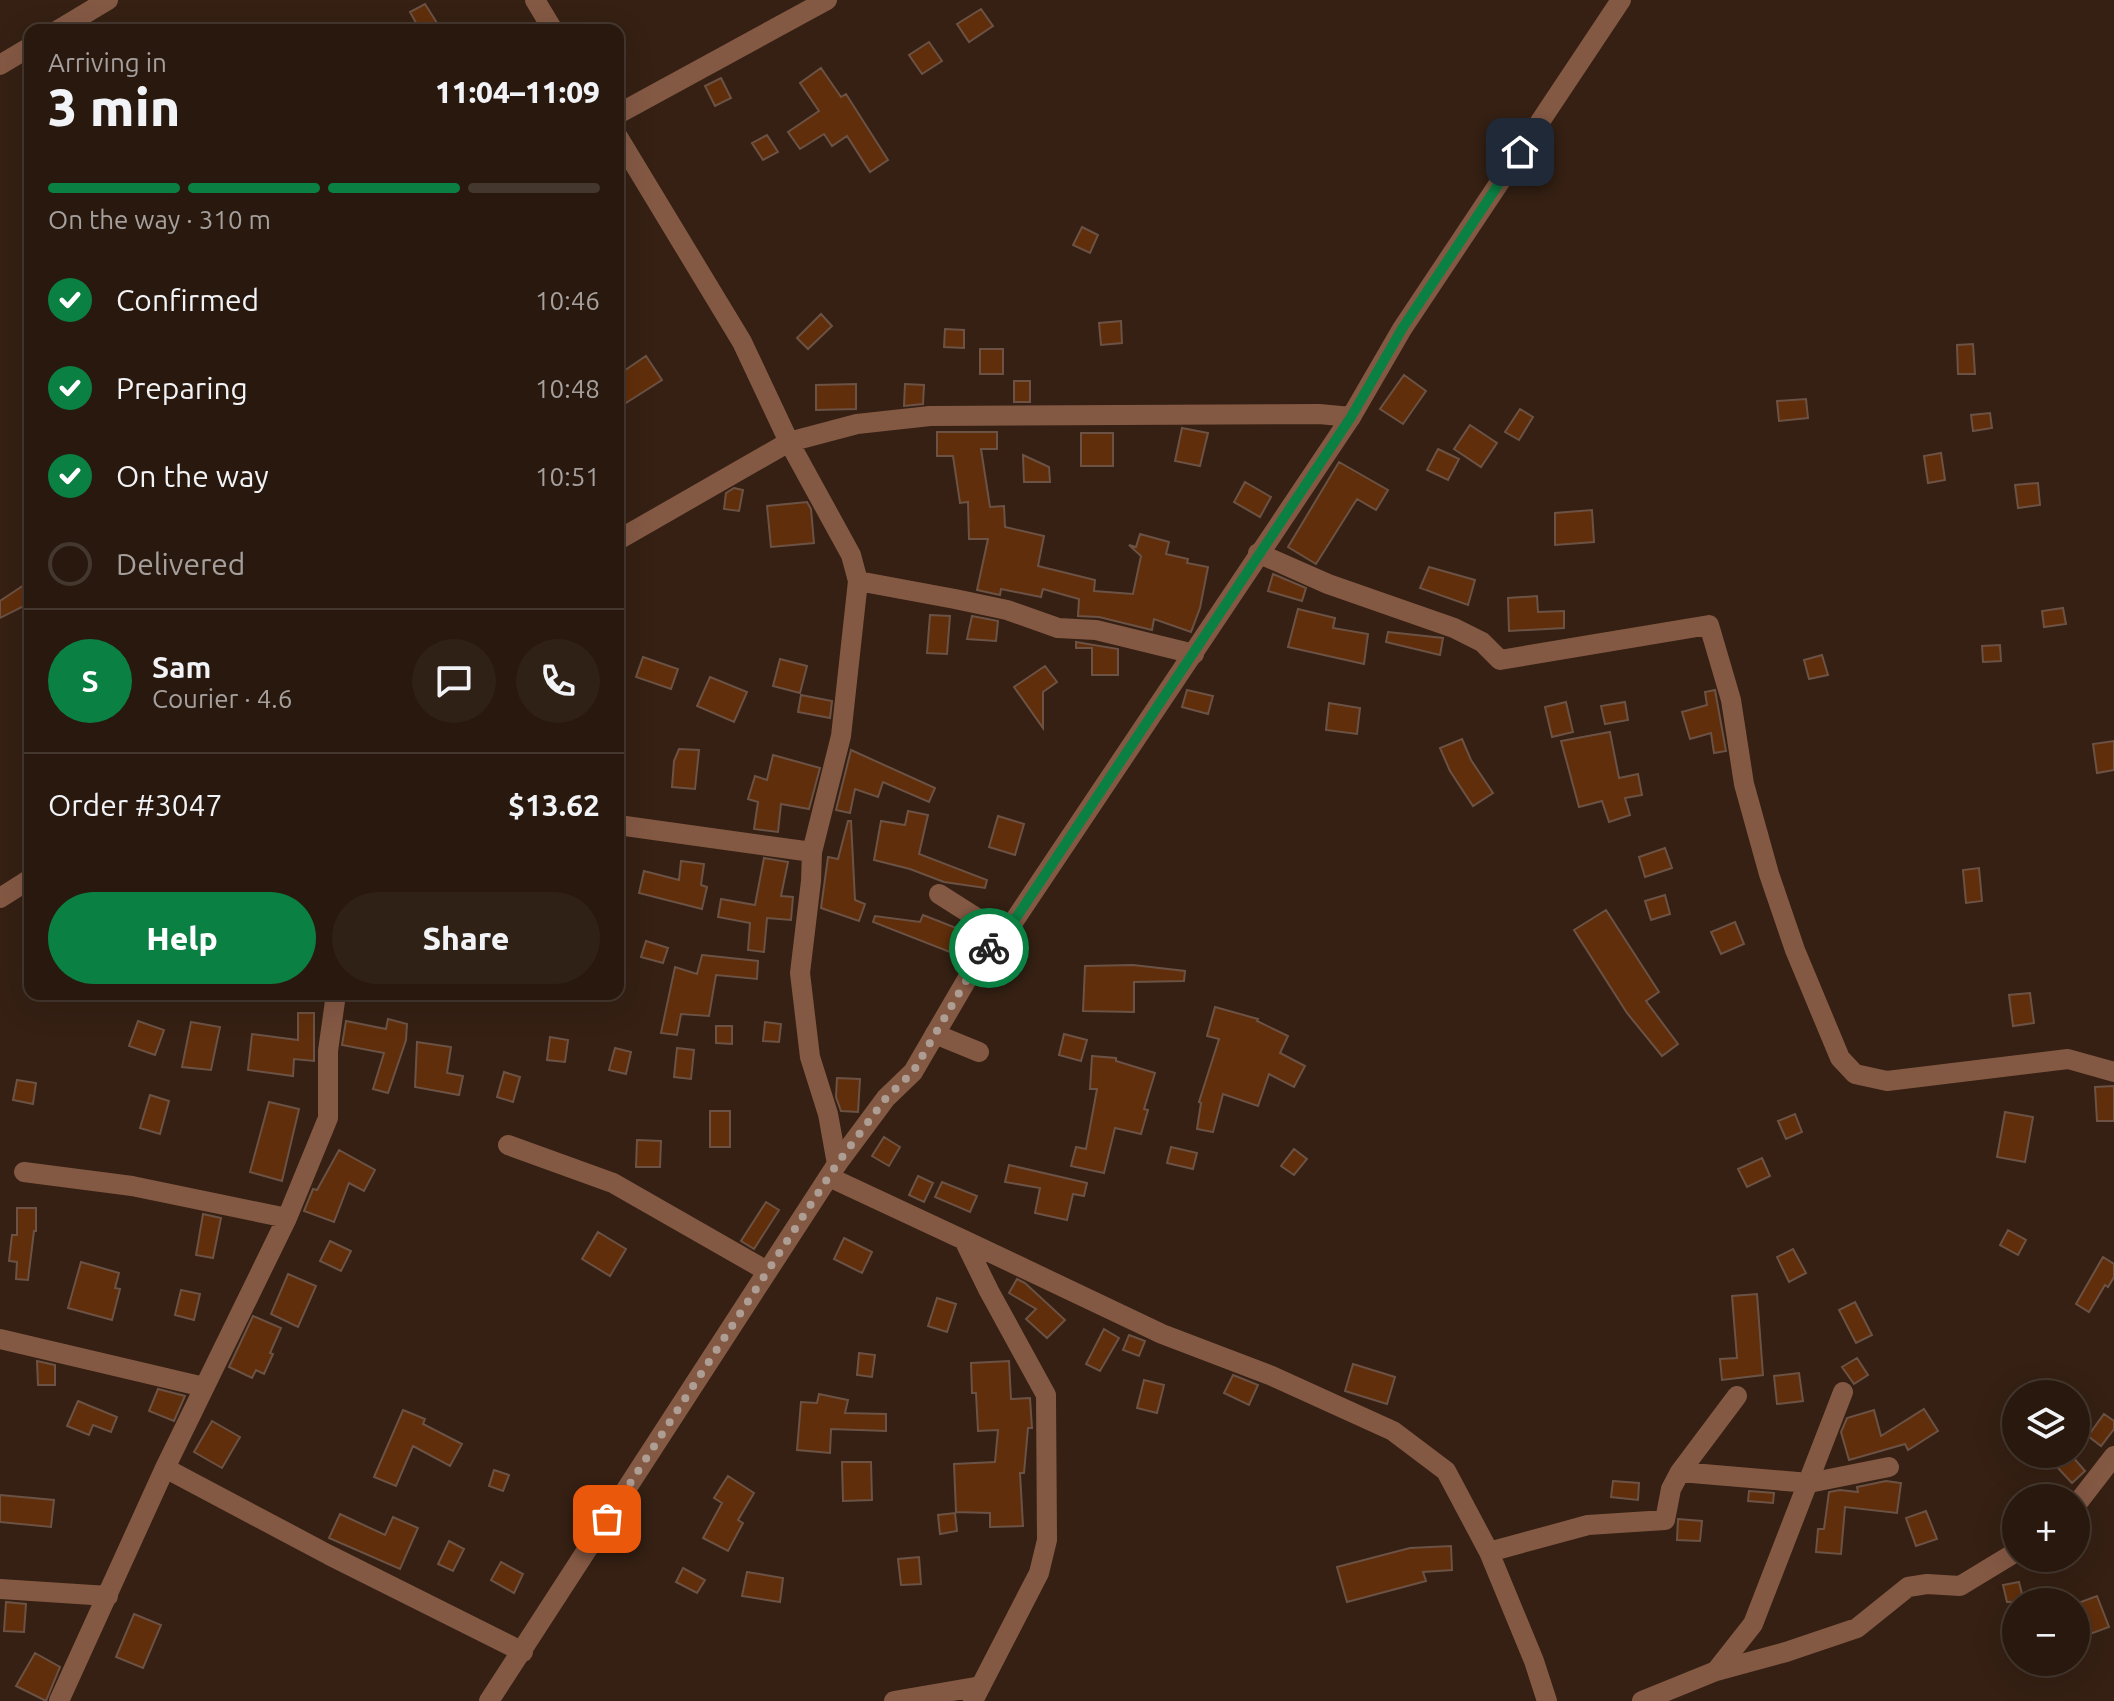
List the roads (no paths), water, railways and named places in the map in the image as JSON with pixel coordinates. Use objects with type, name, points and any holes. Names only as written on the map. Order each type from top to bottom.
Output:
[{"type":"street","points":[[68,24],[108,0]]},
{"type":"street","points":[[535,0],[549,24]]},
{"type":"street","points":[[624,111],[827,0]]},
{"type":"street","points":[[489,1701],[833,1171],[886,1098],[913,1072],[980,957],[1002,934],[1194,654],[1258,553],[1351,417],[1402,329],[1621,0]]},
{"type":"street","points":[[0,65],[24,51]]},
{"type":"street","points":[[624,156],[742,342],[789,442],[851,555],[858,581],[841,736],[812,852],[800,973],[810,1057],[828,1114],[833,1171]]},
{"type":"street","points":[[624,537],[789,442],[857,424],[930,416],[1319,414],[1351,417]]},
{"type":"street","points":[[1258,553],[1328,584],[1454,628],[1482,642],[1500,660],[1709,625],[1731,700],[1744,784],[1769,874],[1795,950],[1840,1058],[1855,1074],[1887,1081],[2068,1059],[2114,1072]]},
{"type":"street","points":[[858,581],[994,607],[1058,628],[1096,630],[1194,654]]},
{"type":"street","points":[[624,826],[812,852]]},
{"type":"street","points":[[0,898],[24,883]]},
{"type":"street","points":[[939,894],[1002,934]]},
{"type":"street","points":[[59,1701],[165,1468],[287,1218],[328,1118],[328,1051],[335,1000]]},
{"type":"street","points":[[935,1034],[979,1052]]},
{"type":"street","points":[[508,1145],[613,1183],[767,1271]]},
{"type":"street","points":[[833,1171],[964,1240],[1162,1334],[1272,1376],[1393,1431],[1446,1471],[1489,1552],[1547,1701]]},
{"type":"street","points":[[24,1172],[132,1186],[287,1218]]},
{"type":"street","points":[[894,1701],[977,1693],[1039,1573],[1047,1540],[1046,1395],[964,1240]]},
{"type":"street","points":[[0,1339],[204,1387]]},
{"type":"street","points":[[1716,1671],[1753,1624],[1843,1392]]},
{"type":"street","points":[[1489,1552],[1588,1525],[1665,1520],[1671,1489],[1680,1472],[1737,1396]]},
{"type":"street","points":[[2090,1487],[2114,1456]]},
{"type":"street","points":[[1680,1472],[1809,1483],[1889,1467]]},
{"type":"street","points":[[165,1468],[329,1555],[523,1652]]},
{"type":"street","points":[[1642,1701],[1716,1671],[1857,1628],[1908,1587],[1927,1584],[1960,1586],[2002,1560]]},
{"type":"street","points":[[0,1589],[108,1596]]}]
